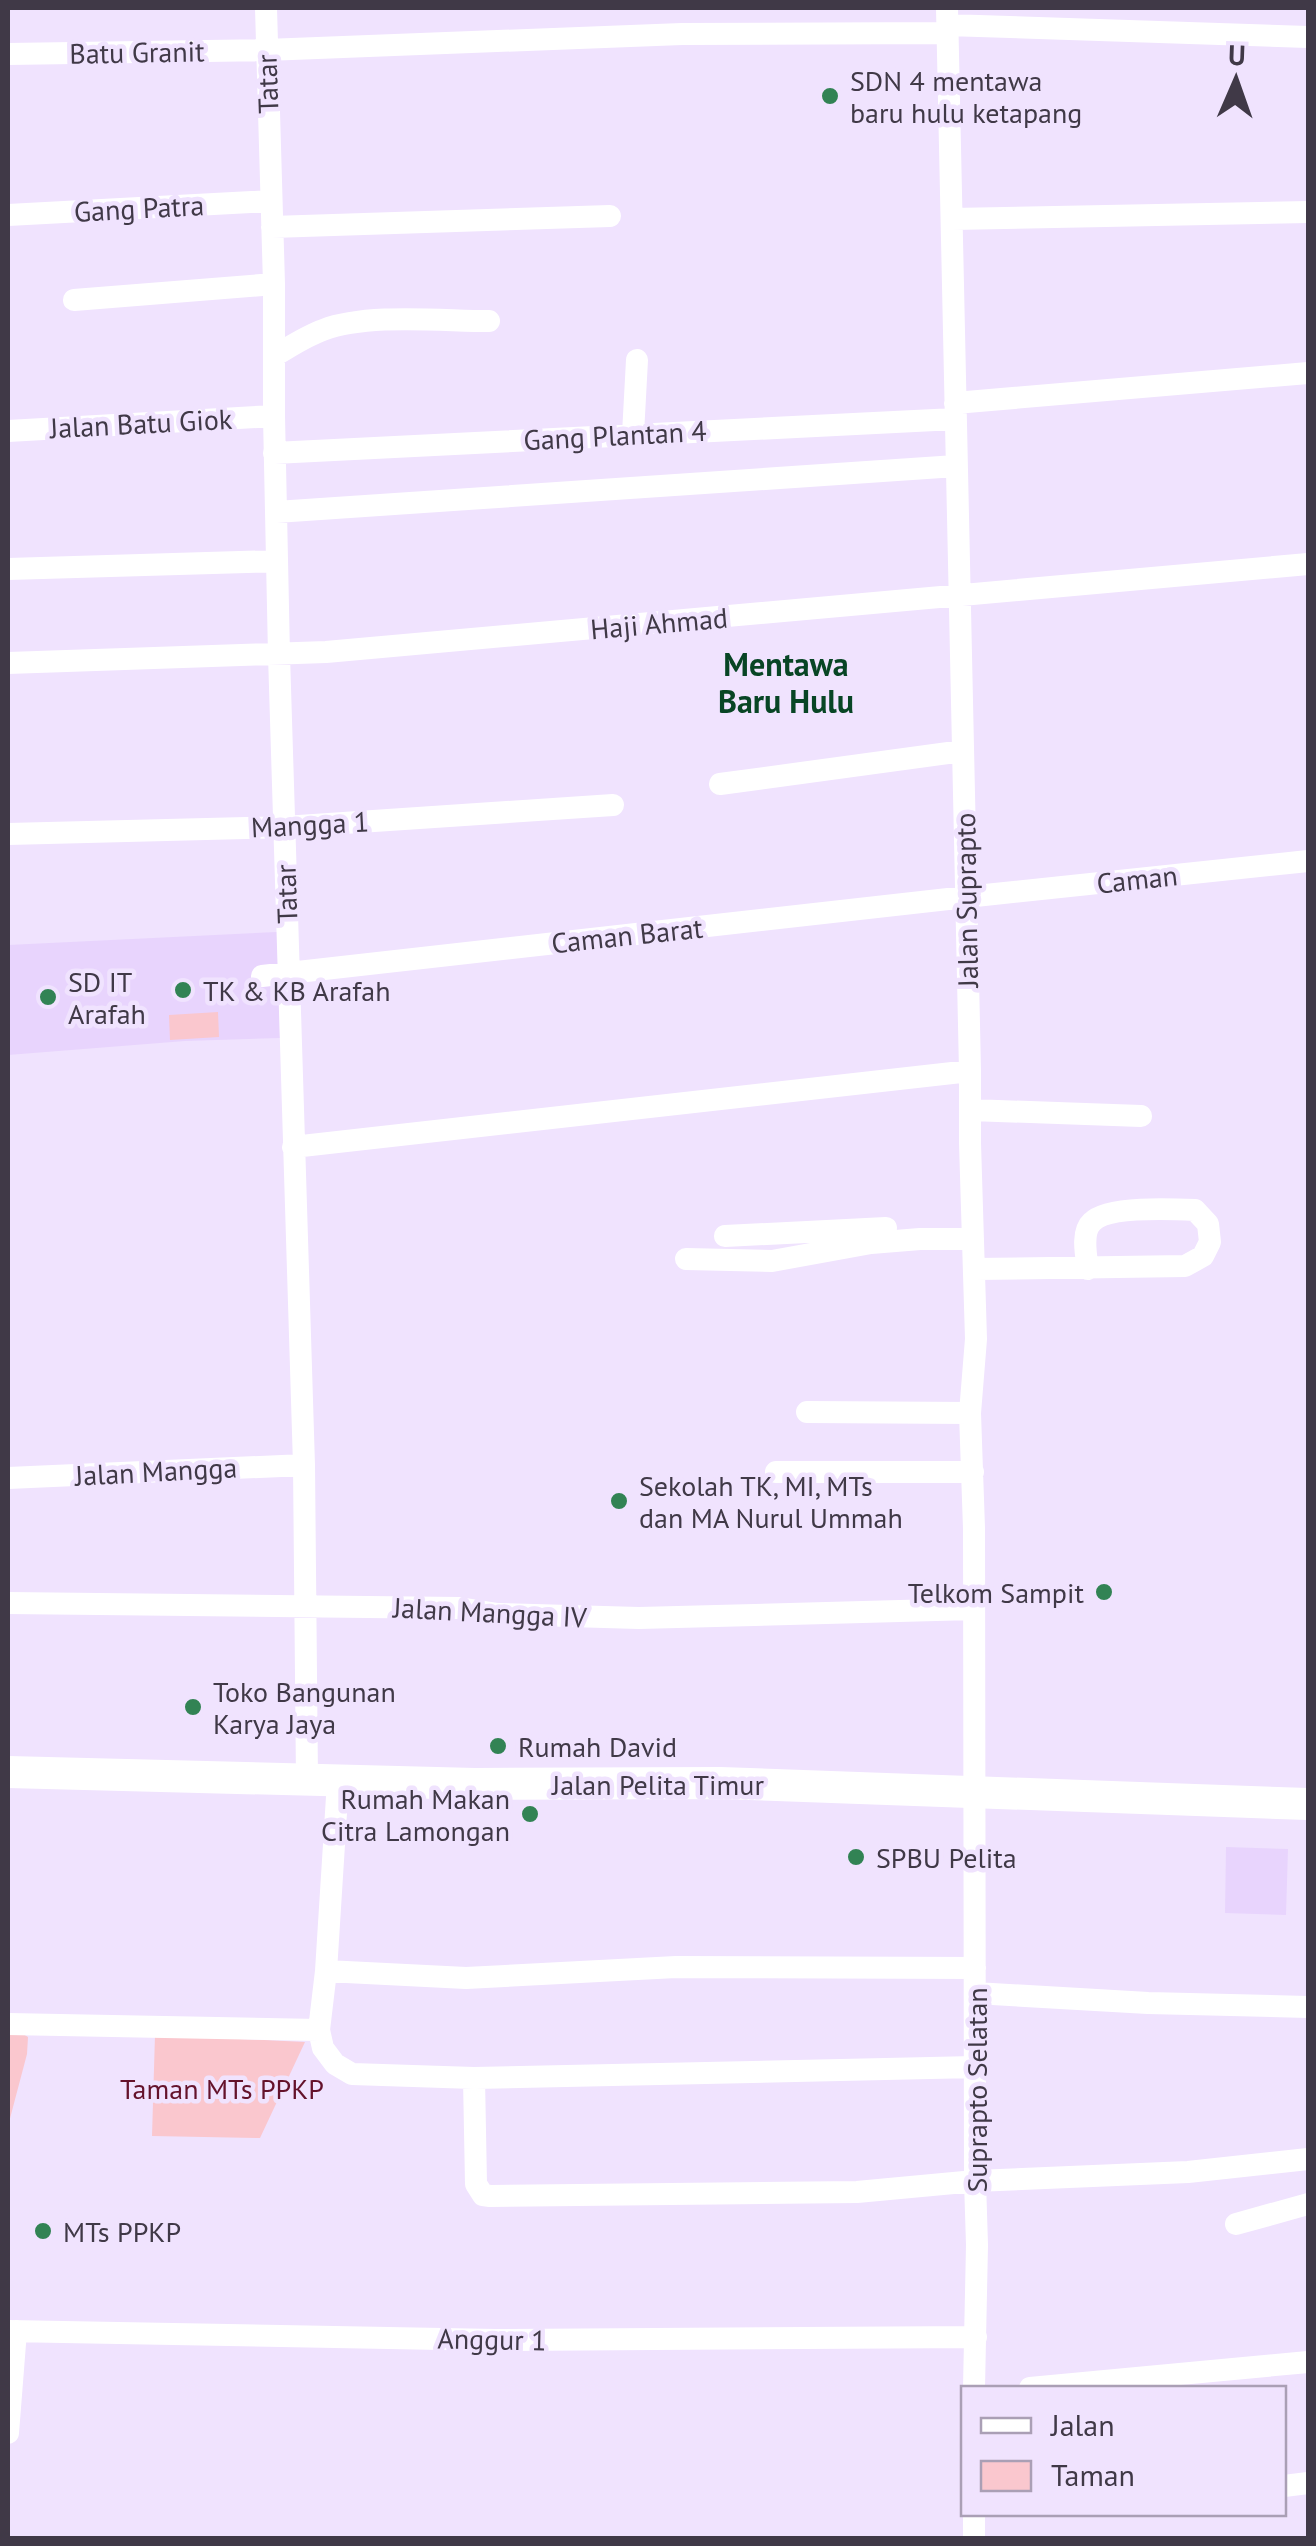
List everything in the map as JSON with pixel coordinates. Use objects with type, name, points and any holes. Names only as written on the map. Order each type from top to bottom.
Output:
[{"type":"street","name":"Tatar","points":[[266,8],[279,655],[306,1605],[323,1780],[326,1972],[319,2030]]},
{"type":"street","name":"Batu Granit","points":[[8,54],[266,50],[947,22],[1308,37]]},
{"type":"street","name":"Jalan Suprapto","points":[[947,22],[975,1269],[976,1339],[970,1414],[974,1792]]},
{"type":"street","name":"Gang Patra","points":[[8,215],[271,201]]},
{"type":"street","points":[[952,219],[1308,212]]},
{"type":"street","points":[[272,227],[610,216]]},
{"type":"street","points":[[74,300],[274,284]]},
{"type":"street","points":[[274,356],[339,326],[382,321],[490,322]]},
{"type":"street","points":[[633,434],[637,360]]},
{"type":"street","name":"Gang Plantan 4","points":[[274,453],[633,434],[955,411],[1308,372]]},
{"type":"street","name":"Jalan Batu Giok","points":[[8,431],[274,416]]},
{"type":"street","points":[[276,512],[956,466]]},
{"type":"street","points":[[8,569],[277,561]]},
{"type":"street","name":"Haji Ahmad","points":[[8,663],[279,655],[1308,564]]},
{"type":"street","points":[[720,784],[963,751]]},
{"type":"street","name":"Mangga 1","points":[[8,834],[284,827],[613,805]]},
{"type":"street","name":"Caman","points":[[966,897],[1308,861]]},
{"type":"street","name":"Caman Barat","points":[[262,976],[966,897]]},
{"type":"street","points":[[293,1147],[970,1071]]},
{"type":"street","points":[[970,1110],[1141,1116]]},
{"type":"street","points":[[975,1269],[1088,1268],[1185,1266],[1203,1256],[1210,1242],[1208,1224],[1195,1210],[1141,1210],[1100,1216],[1087,1230],[1088,1268]]},
{"type":"street","points":[[725,1236],[972,1231]]},
{"type":"street","points":[[686,1259],[772,1261],[871,1243],[972,1231]]},
{"type":"street","points":[[808,1412],[970,1414]]},
{"type":"street","name":"Jalan Mangga","points":[[8,1478],[304,1465]]},
{"type":"street","points":[[776,1472],[973,1472]]},
{"type":"street","name":"Jalan Mangga IV","points":[[8,1603],[459,1608],[498,1614],[639,1618],[973,1609]]},
{"type":"street","name":"Jalan Pelita Timur","points":[[8,1772],[476,1784],[720,1783],[1308,1804]]},
{"type":"street","name":"Suprapto Selatan","points":[[974,1792],[978,2245],[974,2386]]},
{"type":"street","points":[[326,1972],[466,1978],[676,1967],[975,1968]]},
{"type":"street","points":[[976,1993],[1308,2008]]},
{"type":"street","points":[[8,2024],[319,2030],[323,2048],[335,2064],[352,2074],[474,2078],[974,2067]]},
{"type":"street","points":[[474,2078],[476,2184],[483,2195],[857,2192],[975,2181],[1188,2172],[1308,2159]]},
{"type":"street","points":[[1236,2224],[1308,2204]]},
{"type":"street","points":[[8,2433],[12,2331]]},
{"type":"street","name":"Anggur 1","points":[[12,2331],[496,2340],[976,2337]]},
{"type":"street","points":[[1051,2386],[1308,2362]]},
{"type":"shaded area","name":"TK & KB Arafah","points":[[277,932],[280,1038],[8,1055],[8,945]]},
{"type":"shaded area","points":[[1226,1847],[1288,1849],[1286,1915],[1225,1913]]},
{"type":"green space","points":[[218,1012],[219,1037],[170,1040],[169,1015]]},
{"type":"green space","points":[[8,2027],[28,2037],[8,2126]]},
{"type":"green space","name":"Taman MTs PPKP","points":[[155,2035],[305,2042],[260,2138],[152,2136]]},
{"type":"place","name":"SDN 4 mentawa baru hulu ketapang","points":[[830,96]]},
{"type":"place","name":"TK & KB Arafah","points":[[183,990]]},
{"type":"place","name":"SD IT Arafah","points":[[48,997]]},
{"type":"place","name":"Sekolah TK, MI, MTs dan MA Nurul Ummah","points":[[619,1501]]},
{"type":"place","name":"Telkom Sampit","points":[[1104,1592]]},
{"type":"place","name":"Toko Bangunan Karya Jaya","points":[[193,1707]]},
{"type":"place","name":"Rumah David","points":[[498,1746]]},
{"type":"place","name":"Rumah Makan Citra Lamongan","points":[[530,1814]]},
{"type":"place","name":"SPBU Pelita","points":[[856,1857]]},
{"type":"place","name":"MTs PPKP","points":[[43,2231]]},
{"type":"district","name":"Mentawa Baru Hulu","points":[[786,682]]}]
